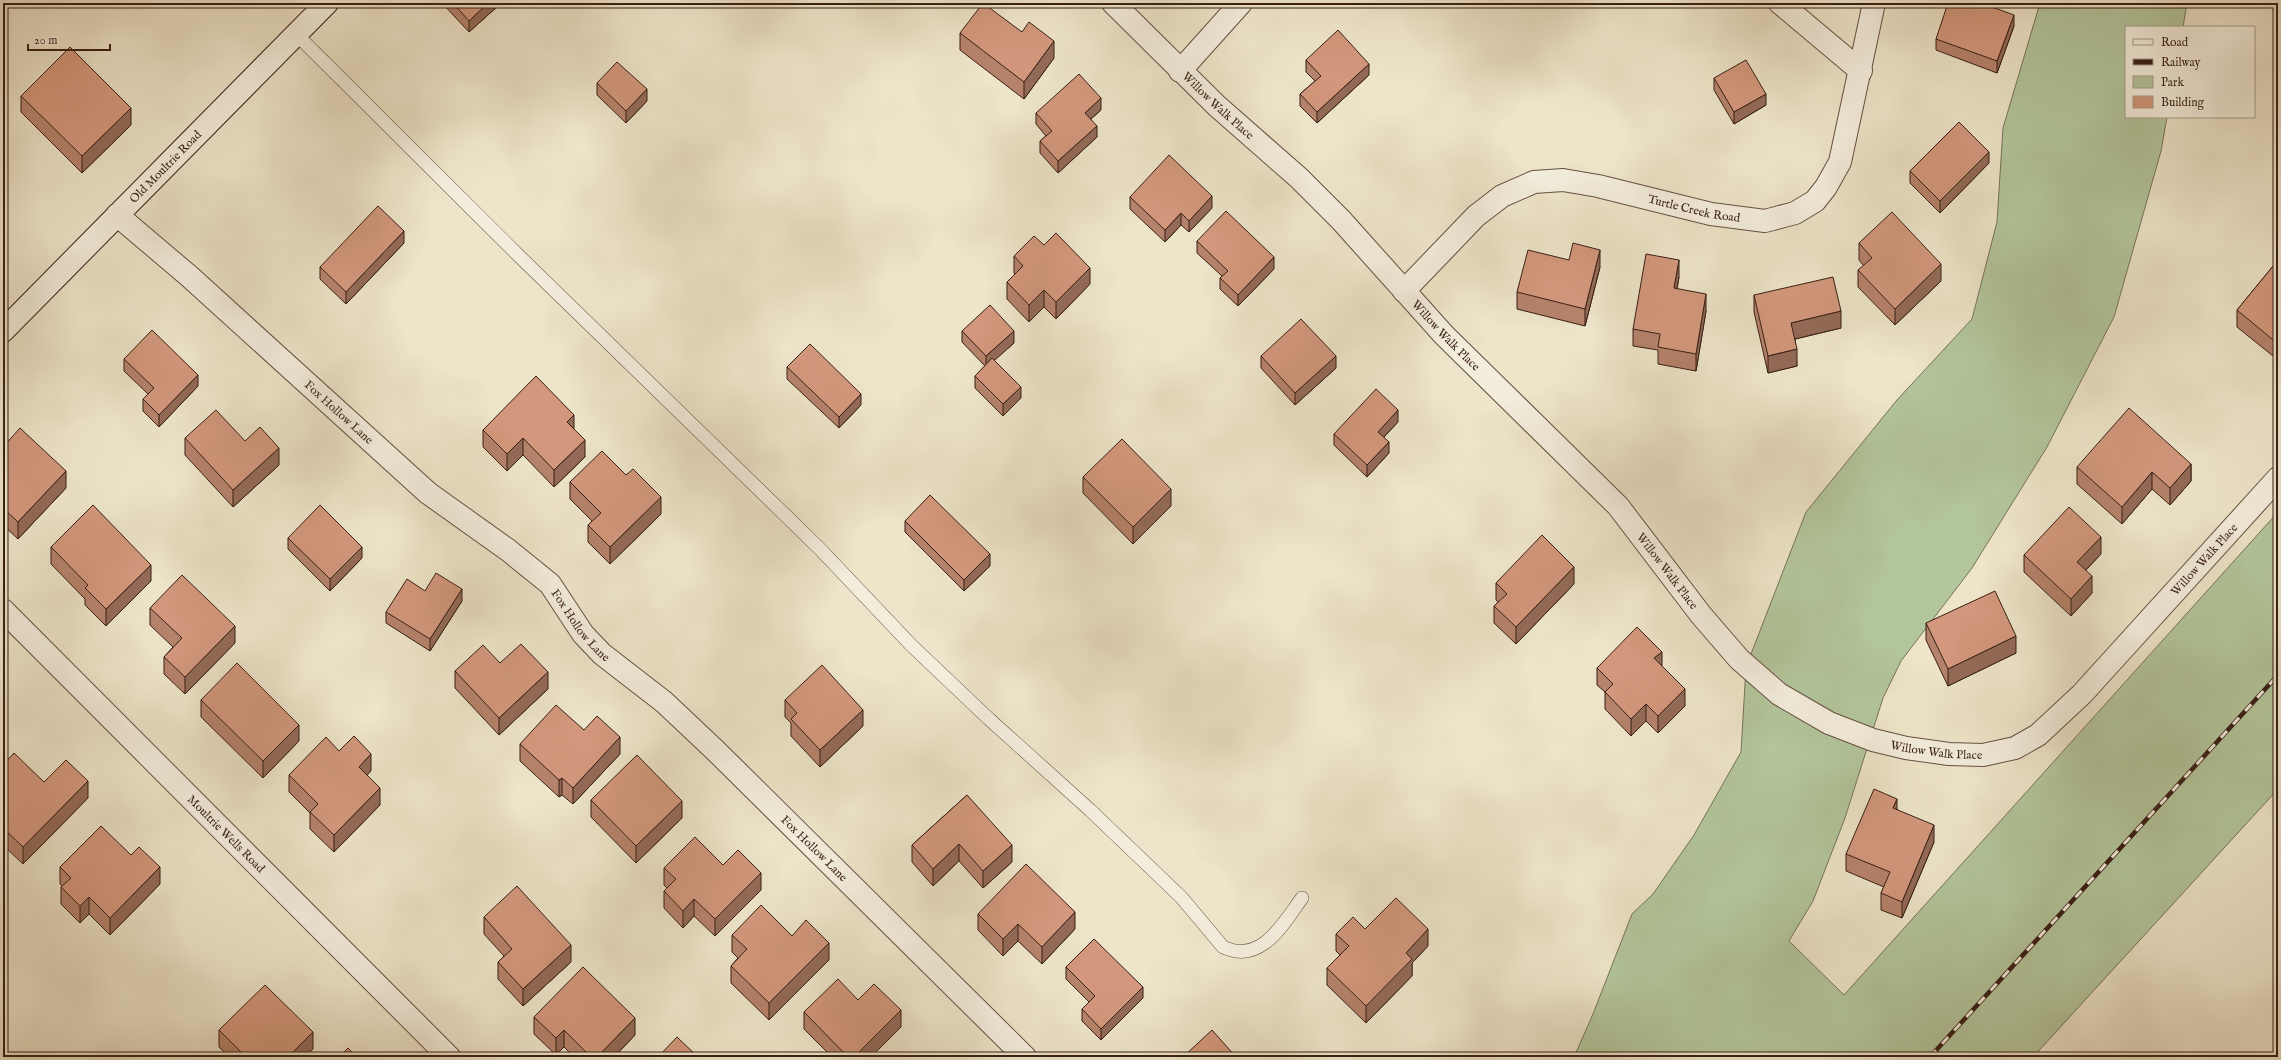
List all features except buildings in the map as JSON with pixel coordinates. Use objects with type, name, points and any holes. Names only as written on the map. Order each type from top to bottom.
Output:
[{"type":"street","name":"Old Moultrie Road","points":[[3,330],[327,3]]},
{"type":"street","name":"Willow Walk Place","points":[[1114,3],[1180,71],[1299,178],[1341,220],[1444,335],[1618,506],[1701,615],[1739,660],[1779,694],[1829,723],[1873,740],[1906,748],[1949,754],[1982,755],[2015,748],[2038,734],[2082,694],[2278,478]]},
{"type":"street","points":[[1180,71],[1241,3]]},
{"type":"street","points":[[1780,3],[1861,70]]},
{"type":"street","name":"Turtle Creek Road","points":[[1404,291],[1476,216],[1502,196],[1534,182],[1563,180],[1598,186],[1711,214],[1765,221],[1795,213],[1815,201],[1826,187],[1840,162],[1861,70],[1874,3]]},
{"type":"street","name":"Fox Hollow Lane","points":[[118,215],[189,276],[428,494],[508,550],[550,584],[583,634],[602,654],[664,702],[717,752],[1025,1057]]},
{"type":"street","name":"Moultrie Wells Road","points":[[3,610],[449,1057]]},
{"type":"lane","points":[[296,34],[512,250],[820,549],[911,645],[989,720],[1090,810],[1181,897],[1223,947],[1231,951],[1250,951],[1260,947],[1278,931],[1302,898]]},
{"type":"green space","points":[[2040,3],[2187,3],[2183,26],[2125,26],[2125,118],[2167,118],[2161,151],[2114,317],[2047,447],[1972,568],[1901,661],[1883,698],[1845,818],[1813,901],[1789,941],[1844,995],[2278,512],[2278,789],[2033,1057],[1574,1057],[1593,1014],[1632,914],[1653,894],[1694,835],[1741,752],[1746,667],[1806,512],[1897,400],[1972,319],[1997,222],[2003,128]]},
{"type":"railway","points":[[1930,1057],[2278,675]]}]
